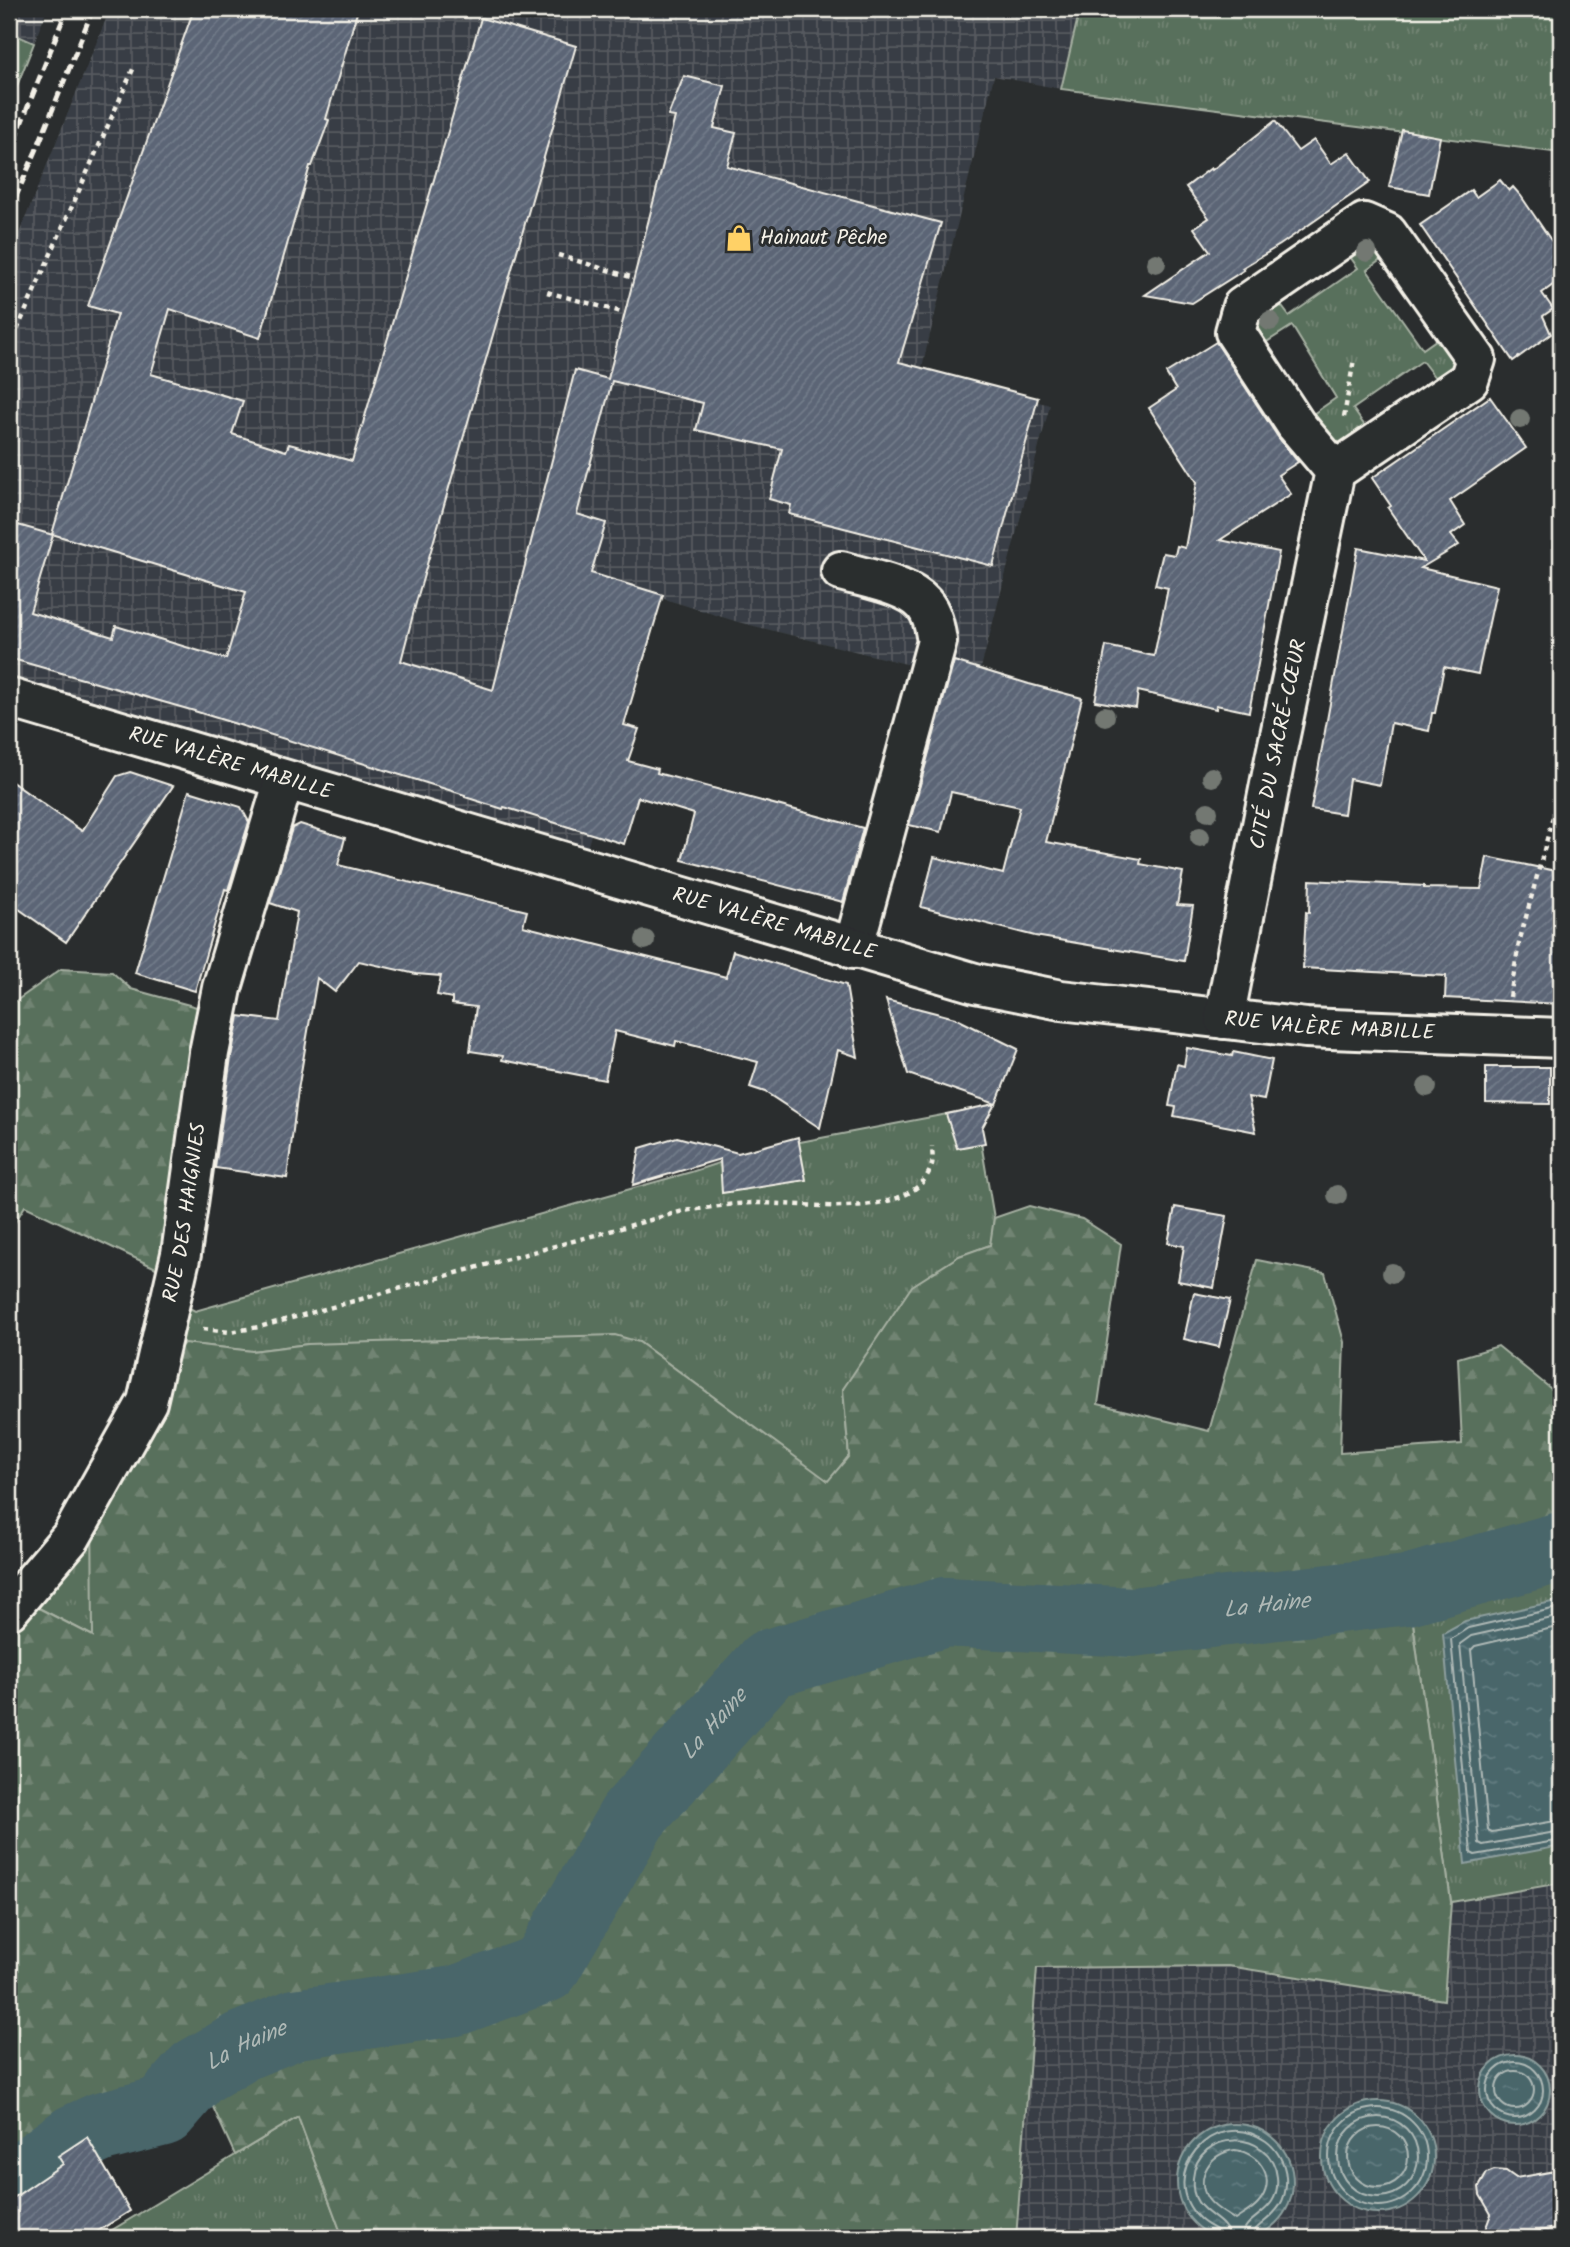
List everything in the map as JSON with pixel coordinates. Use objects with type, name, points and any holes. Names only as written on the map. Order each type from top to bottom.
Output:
[{"type":"street","points":[[1364,223],[1387,233],[1476,359],[1469,380],[1335,471],[1296,425],[1235,332],[1242,307],[1364,223]]},
{"type":"street","name":"CITÉ DU SACRÉ-CŒUR","points":[[1224,1019],[1335,471]]},
{"type":"street","points":[[841,571],[914,595],[925,605],[933,621],[937,641],[853,949]]},
{"type":"street","name":"RUE VALÈRE MABILLE","points":[[9,698],[951,978],[1061,1000],[1306,1028],[1561,1038]]},
{"type":"street","name":"RUE DES HAIGNIES","points":[[9,1610],[71,1537],[147,1402],[181,1254],[209,1053],[222,988],[284,780]]},
{"type":"path","points":[[9,348],[134,67]]},
{"type":"path","points":[[558,255],[634,278]]},
{"type":"path","points":[[547,292],[625,313]]},
{"type":"path","points":[[1504,1035],[1519,943],[1561,787]]},
{"type":"path","points":[[167,1314],[200,1328],[230,1332],[259,1327],[682,1211],[753,1203],[870,1206],[913,1192],[923,1182],[932,1166],[932,1146]]},
{"type":"shaded area","points":[[9,9],[47,9],[34,43],[9,32]]},
{"type":"shaded area","points":[[110,9],[1080,9],[1061,89],[994,76],[921,371],[1050,405],[981,668],[946,660],[942,673],[738,622],[658,597],[585,856],[9,698],[9,258]]},
{"type":"shaded area","points":[[1561,1883],[1561,2238],[1016,2238],[1037,1968],[1228,1966],[1443,1999],[1451,1902]]},
{"type":"green space","points":[[1080,9],[1561,9],[1561,153],[1061,89]]},
{"type":"green space","points":[[9,32],[34,43],[9,106]]},
{"type":"green space","points":[[1361,234],[1390,253],[1367,270],[1423,349],[1443,335],[1460,359],[1439,383],[1422,361],[1353,409],[1367,429],[1345,444],[1332,443],[1313,414],[1336,398],[1292,326],[1265,343],[1253,323],[1277,300],[1289,316],[1358,268],[1343,247]]},
{"type":"green space","points":[[61,969],[112,972],[131,989],[204,1009],[164,1249],[158,1269],[25,1206],[9,1232],[9,1006]]},
{"type":"green space","points":[[947,1114],[978,1125],[994,1218],[991,1245],[959,1256],[843,1389],[849,1456],[828,1482],[639,1342],[308,1344],[252,1351],[184,1343],[167,1362],[182,1304],[195,1311],[691,1172],[758,1150]]},
{"type":"green space","points":[[1029,1206],[1082,1219],[1121,1244],[1098,1404],[1209,1431],[1257,1260],[1325,1273],[1344,1342],[1340,1453],[1462,1444],[1458,1358],[1498,1346],[1561,1397],[1561,1577],[1412,1616],[1451,1902],[1444,2000],[1228,1966],[1037,1968],[1016,2238],[343,2238],[298,2117],[235,2155],[197,2072],[190,2069],[162,2104],[68,2133],[9,2174],[9,1610],[19,1598],[93,1636],[92,1499],[167,1362],[184,1343],[252,1351],[308,1344],[615,1335],[639,1342],[828,1481],[849,1456],[843,1389],[912,1286],[959,1256],[990,1245],[994,1218]]},
{"type":"green space","points":[[93,1524],[93,1636],[31,1604]]},
{"type":"green space","points":[[1561,1577],[1561,1883],[1451,1902],[1412,1616]]},
{"type":"green space","points":[[298,2117],[343,2238],[99,2238]]},
{"type":"water","points":[[1561,1600],[1561,1846],[1465,1864],[1443,1633],[1465,1621]]},
{"type":"water","points":[[1515,2055],[1540,2065],[1550,2090],[1540,2115],[1515,2125],[1490,2115],[1480,2090],[1490,2065]]},
{"type":"water","points":[[1378,2101],[1399,2105],[1417,2118],[1430,2136],[1434,2157],[1430,2178],[1417,2196],[1399,2209],[1378,2213],[1357,2209],[1339,2196],[1326,2178],[1322,2157],[1326,2136],[1339,2118],[1357,2105]]},
{"type":"water","points":[[1235,2124],[1257,2128],[1276,2141],[1289,2160],[1293,2182],[1289,2204],[1276,2223],[1257,2236],[1235,2240],[1213,2236],[1194,2223],[1181,2204],[1177,2182],[1181,2160],[1194,2141],[1213,2128]]},
{"type":"building","points":[[194,9],[358,9],[326,119],[329,120],[310,166],[260,338],[170,309],[151,374],[243,401],[232,434],[286,451],[289,444],[352,461],[481,18],[576,46],[401,661],[493,690],[575,370],[608,379],[675,117],[668,116],[684,76],[725,86],[714,128],[736,133],[727,166],[941,223],[899,362],[1038,398],[993,566],[789,514],[791,505],[769,499],[782,449],[696,430],[703,403],[612,381],[577,514],[606,523],[591,573],[663,595],[624,725],[639,729],[628,761],[658,769],[657,773],[863,828],[843,902],[682,860],[694,814],[638,797],[624,844],[504,807],[503,809],[191,710],[9,658],[9,555],[18,525],[53,535],[30,612],[113,637],[116,626],[226,659],[246,592],[52,534],[117,314],[88,306]]},
{"type":"building","points":[[1275,121],[1298,151],[1314,140],[1331,164],[1349,152],[1370,182],[1192,303],[1145,295],[1210,251],[1194,228],[1209,218],[1186,187]]},
{"type":"building","points":[[1402,130],[1440,137],[1429,194],[1389,187]]},
{"type":"building","points":[[1500,180],[1509,191],[1513,187],[1521,196],[1561,255],[1561,279],[1542,293],[1553,309],[1543,316],[1551,334],[1513,361],[1420,225],[1471,190],[1476,197]]},
{"type":"building","points":[[1216,342],[1278,437],[1298,462],[1278,475],[1291,494],[1220,540],[1279,552],[1249,712],[1216,705],[1216,709],[1138,691],[1136,708],[1095,701],[1106,646],[1154,656],[1168,588],[1155,585],[1163,553],[1175,555],[1177,546],[1185,548],[1197,482],[1149,408],[1176,390],[1166,373]]},
{"type":"building","points":[[1490,397],[1526,448],[1450,501],[1465,525],[1451,535],[1459,545],[1421,568],[1497,586],[1478,674],[1444,667],[1429,731],[1391,723],[1380,785],[1349,779],[1344,814],[1311,809],[1358,548],[1424,561],[1388,508],[1391,506],[1372,478]]},
{"type":"building","points":[[954,661],[1082,698],[1046,842],[1141,859],[1140,864],[1183,872],[1177,905],[1193,906],[1184,961],[1035,936],[921,907],[934,857],[1003,874],[1020,807],[951,792],[941,832],[909,825]]},
{"type":"building","points":[[130,772],[173,786],[66,942],[9,902],[9,780],[82,831],[117,776]]},
{"type":"building","points":[[189,791],[241,807],[249,822],[228,890],[225,889],[195,991],[135,973]]},
{"type":"building","points":[[300,824],[345,838],[338,865],[527,911],[523,926],[726,977],[733,951],[846,985],[858,1057],[838,1050],[820,1128],[765,1092],[750,1087],[758,1062],[676,1041],[675,1046],[615,1031],[605,1080],[470,1051],[476,1007],[452,1004],[452,998],[437,995],[441,976],[416,974],[359,961],[335,992],[317,978],[298,1090],[287,1178],[215,1168],[239,1016],[279,1021],[297,912],[270,903],[292,828]]},
{"type":"building","points":[[1487,857],[1561,872],[1561,1004],[1445,998],[1446,976],[1303,968],[1310,880],[1481,889]]},
{"type":"building","points":[[886,1000],[955,1018],[1018,1049],[996,1104],[908,1074]]},
{"type":"building","points":[[1187,1048],[1232,1056],[1233,1052],[1272,1060],[1264,1100],[1248,1097],[1256,1132],[1174,1116],[1176,1107],[1169,1106],[1177,1064],[1184,1066]]},
{"type":"building","points":[[1486,1067],[1550,1067],[1550,1104],[1486,1103]]},
{"type":"building","points":[[995,1104],[982,1128],[985,1143],[957,1148],[946,1114]]},
{"type":"building","points":[[677,1137],[738,1153],[798,1137],[806,1180],[722,1193],[720,1159],[633,1185],[640,1148]]},
{"type":"building","points":[[1175,1207],[1227,1216],[1214,1288],[1178,1281],[1184,1246],[1168,1243]]},
{"type":"building","points":[[1194,1293],[1230,1300],[1219,1347],[1184,1339]]},
{"type":"building","points":[[87,2137],[130,2211],[87,2238],[15,2238],[9,2201],[63,2164],[58,2156]]},
{"type":"building","points":[[1494,2170],[1506,2171],[1516,2178],[1561,2170],[1561,2227],[1523,2234],[1521,2238],[1482,2238],[1491,2214],[1480,2195],[1479,2187],[1487,2173]]},
{"type":"waterway","name":"La Haine","points":[[9,2187],[75,2139],[101,2127],[163,2111],[197,2072],[242,2046],[296,2024],[455,2001],[545,1968],[633,1816],[769,1664],[945,1612],[1132,1622],[1407,1590],[1561,1547]]},
{"type":"railway","points":[[9,154],[67,9]]},
{"type":"railway","points":[[9,212],[93,9]]},
{"type":"place","name":"Hainaut Pêche","points":[[739,238]]}]
